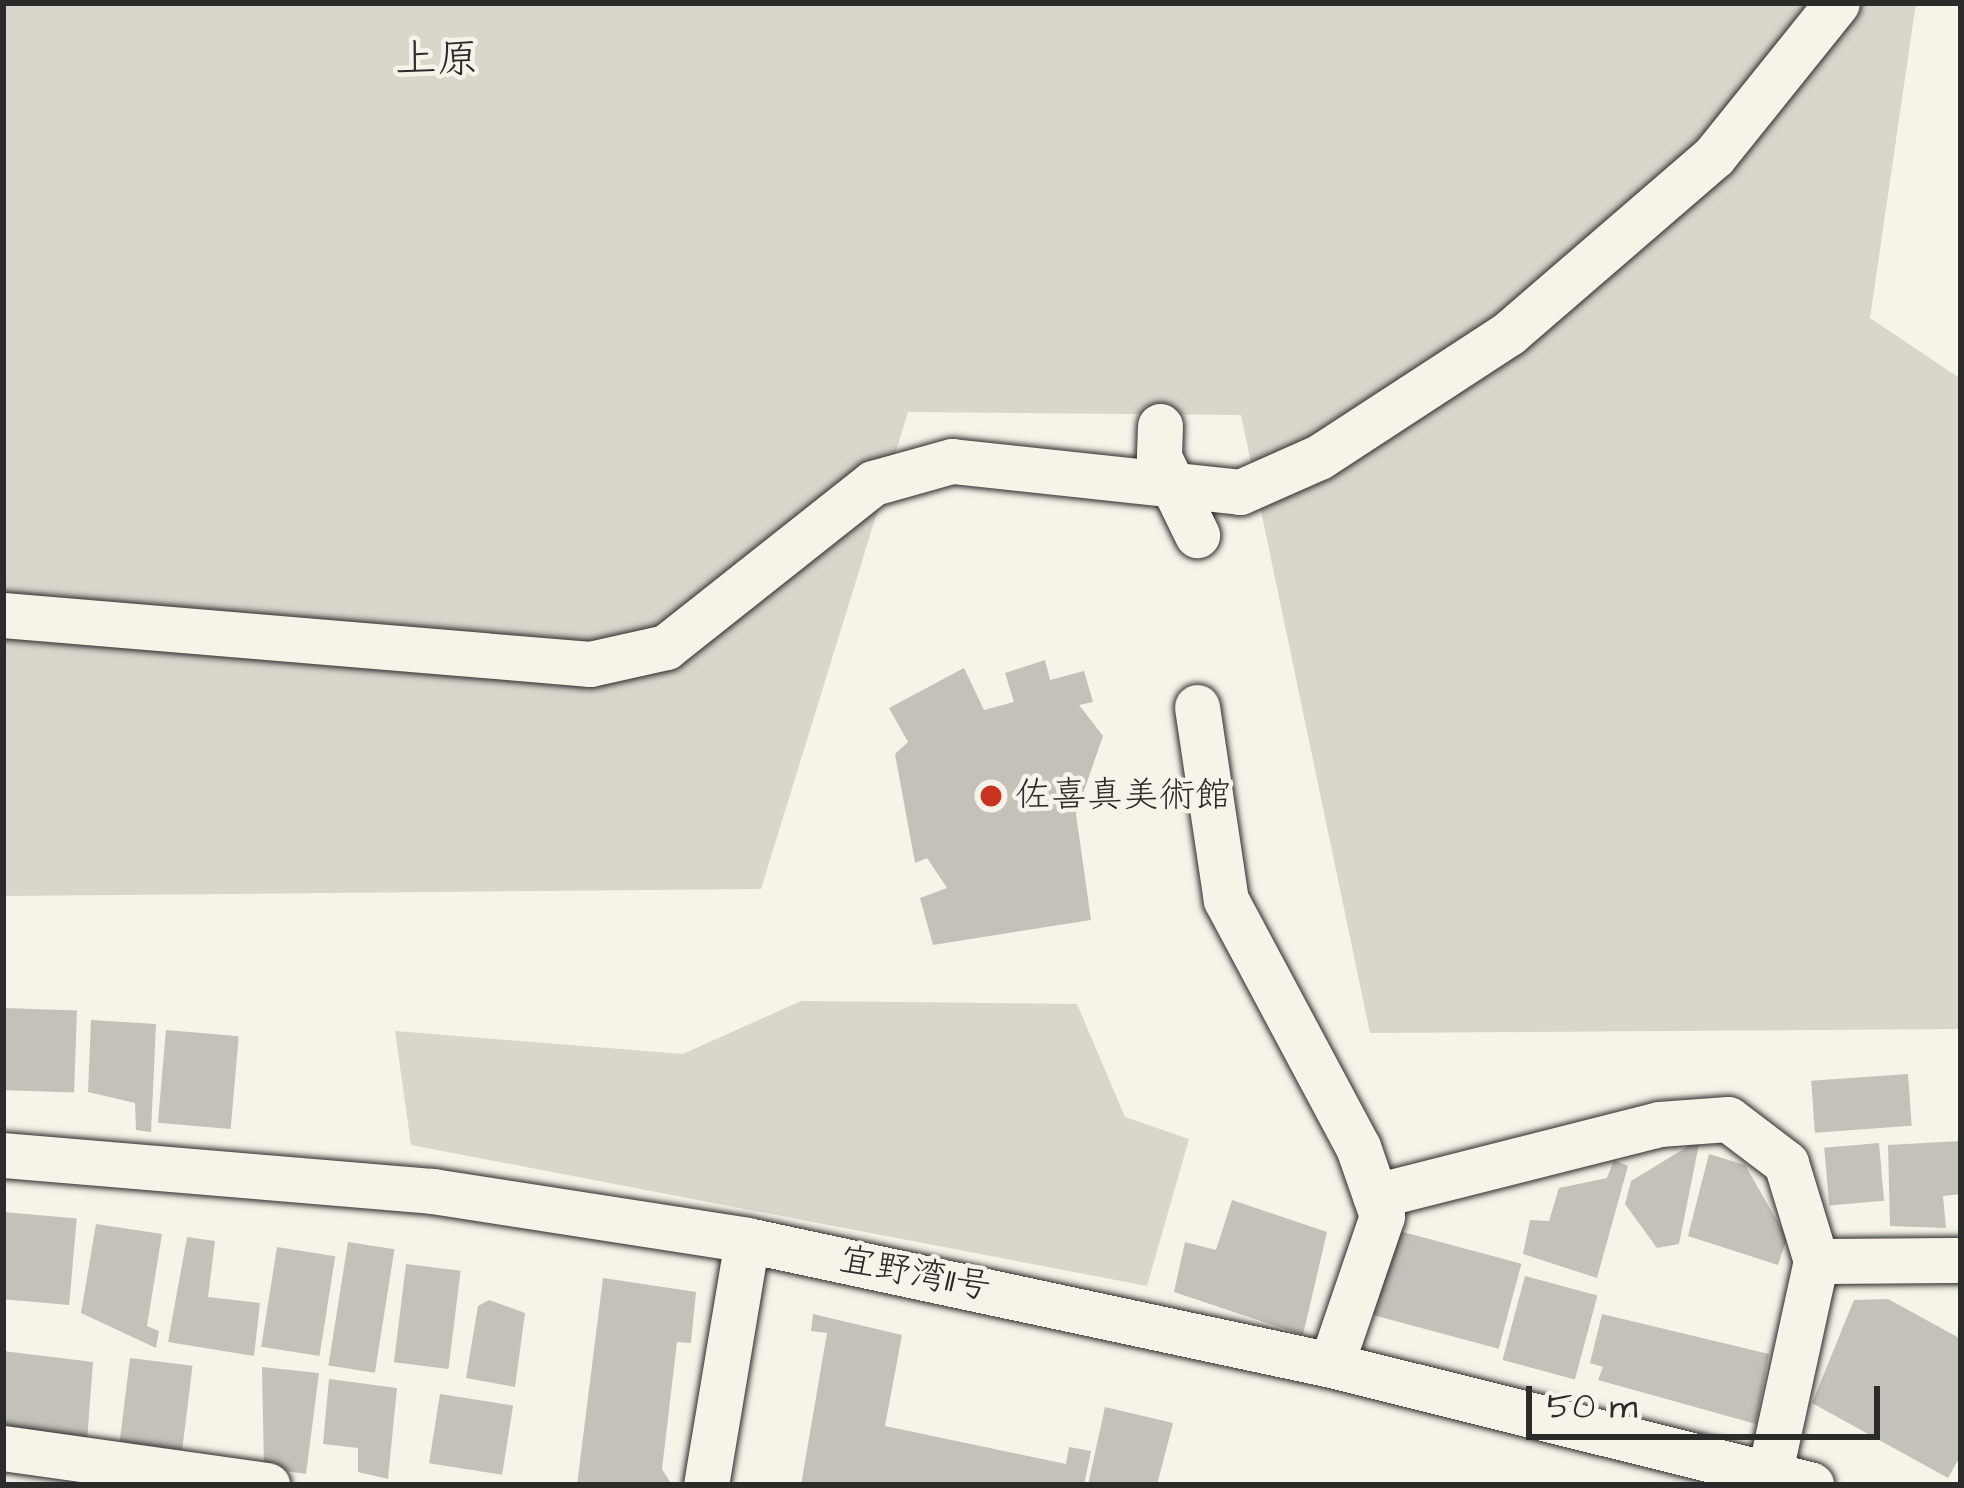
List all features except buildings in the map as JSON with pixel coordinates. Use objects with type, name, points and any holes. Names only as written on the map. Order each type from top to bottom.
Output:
[{"type":"street","points":[[3,615],[590,664],[666,647],[873,483],[952,460],[1025,460],[1240,492],[1299,466],[1509,333],[1714,155],[1837,3]]},
{"type":"street","points":[[1160,426],[1170,483],[1197,535]]},
{"type":"street","points":[[1197,707],[1226,900],[1382,1216],[1331,1365]]},
{"type":"street","points":[[1375,1196],[1659,1124],[1728,1119],[1786,1163],[1816,1261],[1783,1481]]},
{"type":"street","name":"宜野湾11号","points":[[3,1155],[432,1191],[747,1240],[1331,1365],[1783,1481]]},
{"type":"street","points":[[706,1485],[747,1240]]},
{"type":"street","points":[[1816,1261],[1961,1260]]},
{"type":"street","points":[[3,1448],[267,1485]]},
{"type":"shaded area","points":[[3,3],[1916,3],[1870,318],[1961,379],[1961,1029],[1370,1033],[1241,415],[908,412],[761,889],[3,896]]},
{"type":"shaded area","points":[[801,1001],[1077,1004],[1125,1117],[1189,1139],[1147,1286],[411,1145],[395,1031],[683,1054]]},
{"type":"place","name":"佐喜真美術館","points":[[991,796]]},
{"type":"district","name":"上原","points":[[437,60]]}]
